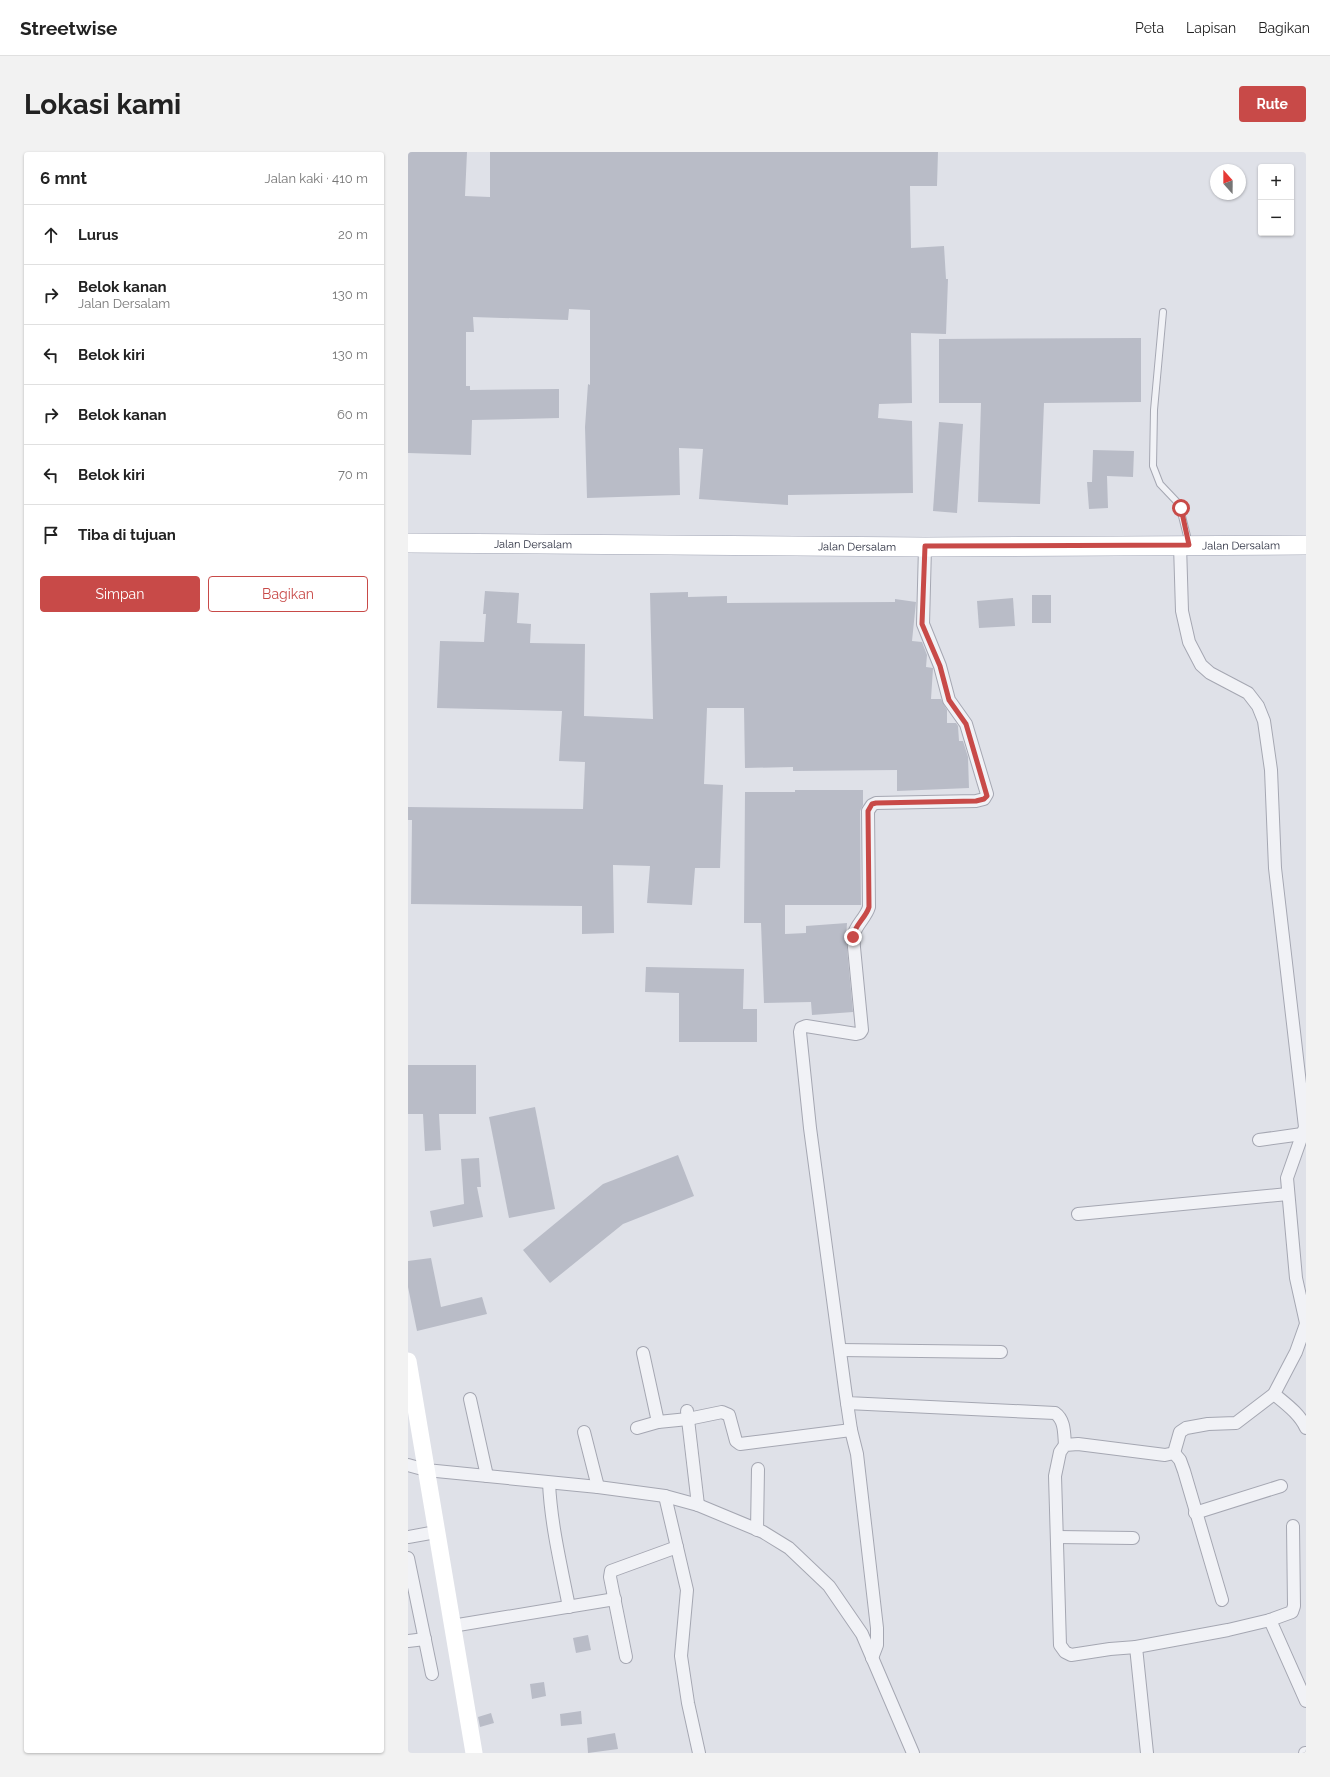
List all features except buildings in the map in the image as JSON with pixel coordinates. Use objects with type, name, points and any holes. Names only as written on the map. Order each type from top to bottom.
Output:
[{"type":"main road","name":"Jalan Dersalam","points":[[408,543],[925,546],[1306,545]]},
{"type":"main road","points":[[408,1365],[474,1753]]},
{"type":"street","points":[[1174,1453],[1180,1432],[1186,1428],[1208,1424],[1236,1423],[1274,1394],[1296,1352],[1306,1324],[1296,1278],[1287,1178],[1302,1148],[1302,1134],[1305,1126],[1275,868],[1271,770],[1264,721],[1258,706],[1248,693],[1210,673],[1201,665],[1189,642],[1182,611],[1185,545]]},
{"type":"street","points":[[872,1658],[877,1645],[877,1628],[857,1454],[851,1430],[847,1403],[813,1152],[800,1032],[801,1028],[806,1026],[852,1034],[860,1033],[862,1030],[853,937],[854,931],[867,915],[869,907],[868,811],[872,804],[976,801],[984,799],[987,796],[966,724],[949,700],[940,666],[922,624],[925,546]]},
{"type":"street","points":[[1259,1140],[1302,1134]]},
{"type":"street","points":[[1078,1214],[1288,1194]]},
{"type":"street","points":[[840,1350],[1001,1352]]},
{"type":"street","points":[[643,1353],[658,1422]]},
{"type":"street","points":[[1274,1394],[1288,1405],[1303,1422],[1306,1428]]},
{"type":"street","points":[[470,1399],[487,1476]]},
{"type":"street","points":[[847,1403],[1055,1413],[1060,1416],[1063,1423],[1065,1445],[1060,1452],[1055,1476],[1060,1645],[1065,1652],[1071,1655],[1110,1648],[1136,1646],[1228,1630],[1270,1620],[1292,1612],[1294,1606],[1293,1526]]},
{"type":"street","points":[[637,1428],[688,1415],[722,1412],[727,1413],[736,1441],[743,1445],[851,1430]]},
{"type":"street","points":[[688,1415],[698,1505]]},
{"type":"street","points":[[584,1432],[598,1487]]},
{"type":"street","points":[[1065,1445],[1078,1444],[1165,1455],[1174,1453]]},
{"type":"street","points":[[1174,1453],[1180,1460],[1222,1600]]},
{"type":"street","points":[[408,1465],[426,1470],[598,1487],[665,1496],[698,1505],[757,1530],[789,1548],[829,1586],[862,1634],[913,1753]]},
{"type":"street","points":[[757,1530],[758,1469]]},
{"type":"street","points":[[550,1483],[550,1502],[569,1607]]},
{"type":"street","points":[[1195,1513],[1281,1486]]},
{"type":"street","points":[[665,1496],[687,1590],[681,1656],[688,1703],[699,1753]]},
{"type":"street","points":[[408,1537],[436,1532]]},
{"type":"street","points":[[1058,1537],[1133,1538]]},
{"type":"street","points":[[626,1657],[610,1577],[613,1569],[677,1547]]},
{"type":"street","points":[[408,1558],[432,1674]]},
{"type":"street","points":[[452,1626],[615,1599]]},
{"type":"street","points":[[1270,1620],[1306,1701]]},
{"type":"street","points":[[408,1641],[425,1639]]},
{"type":"street","points":[[1136,1646],[1147,1753]]},
{"type":"lane","points":[[1163,312],[1154,410],[1153,466],[1160,484],[1179,504],[1185,545]]},
{"type":"route","points":[[853,937],[854,931],[867,915],[869,907],[868,811],[872,804],[976,801],[984,799],[987,796],[966,724],[949,700],[940,666],[922,624],[925,546],[1189,545],[1181,508]]}]
